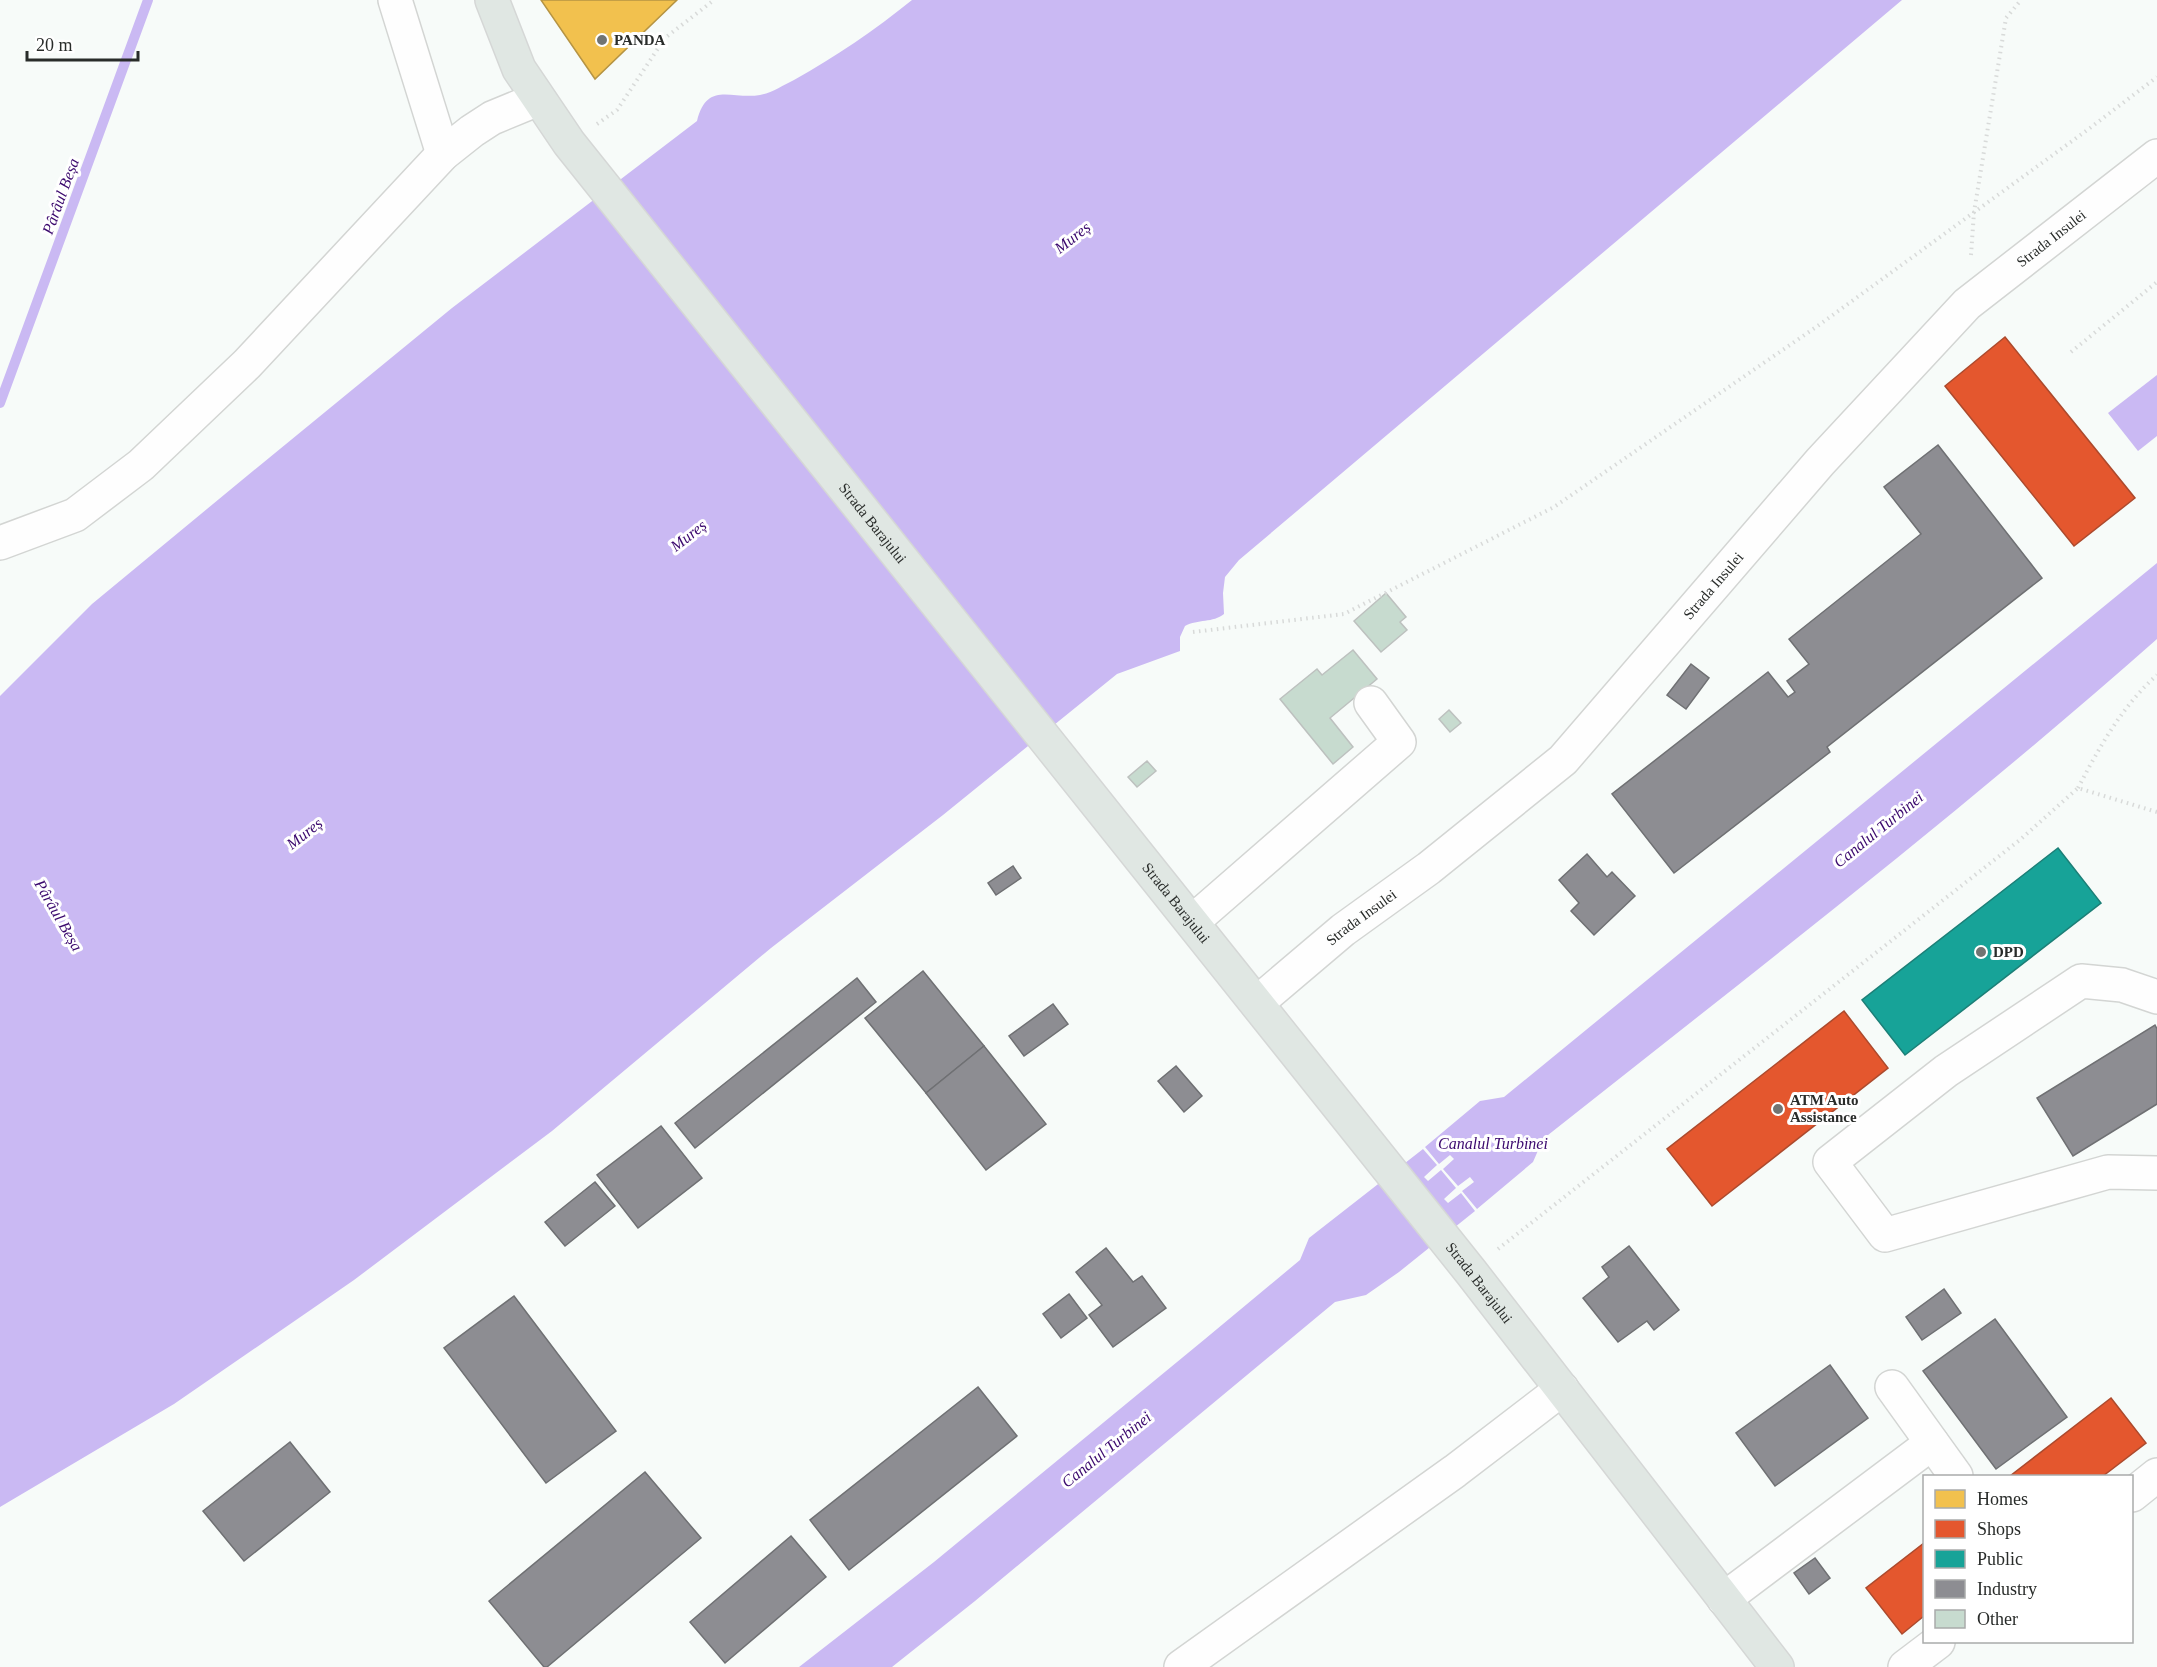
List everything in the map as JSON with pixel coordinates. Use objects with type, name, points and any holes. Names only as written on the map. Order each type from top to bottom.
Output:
[{"type":"main road","name":"Strada Barajului","points":[[492,0],[519,69],[569,143],[1469,1269],[1777,1667]]},
{"type":"street","points":[[395,0],[443,154]]},
{"type":"street","points":[[11,539],[75,515],[141,465],[247,364],[443,154],[492,118],[538,99]]},
{"type":"street","name":"Strada Insulei","points":[[1257,1003],[1343,930],[1429,868],[1563,760],[1820,462],[1967,304],[2157,156]]},
{"type":"street","points":[[1192,922],[1399,742],[1371,704]]},
{"type":"street","points":[[2157,997],[2122,986],[2080,981],[1946,1071],[1830,1162],[1885,1235],[2108,1172],[2157,1173]]},
{"type":"street","points":[[1892,1388],[1955,1475]]},
{"type":"street","points":[[1180,1667],[1455,1471],[1562,1389]]},
{"type":"street","points":[[1724,1599],[1932,1443]]},
{"type":"street","points":[[2133,1494],[2157,1476]]},
{"type":"street","points":[[1905,1667],[1935,1643]]},
{"type":"path","points":[[569,143],[617,110],[665,38],[714,0]]},
{"type":"path","points":[[1967,304],[1974,212],[2006,18],[2021,0]]},
{"type":"path","points":[[1193,632],[1344,614],[1554,507],[1819,325],[2157,77]]},
{"type":"path","points":[[2071,352],[2157,282]]},
{"type":"path","points":[[1469,1269],[2021,839],[2078,788],[2101,744],[2143,687],[2157,675]]},
{"type":"path","points":[[2078,788],[2157,812]]},
{"type":"water","name":"Mureș","points":[[912,0],[1902,0],[1239,560],[1225,577],[1224,614],[1215,619],[1185,626],[1180,637],[1180,651],[1117,674],[943,815],[771,948],[552,1131],[354,1280],[174,1404],[0,1507],[0,696],[92,604],[452,308],[697,121],[701,108],[707,100],[722,94],[750,96],[769,93],[840,52]]},
{"type":"water","points":[[2157,375],[2157,436],[2138,451],[2108,413]]},
{"type":"water","name":"Canalul Turbinei","points":[[2157,563],[2157,639],[1930,831],[1543,1139],[1533,1162],[1477,1209],[1462,1191],[1474,1182],[1470,1177],[1458,1186],[1443,1169],[1454,1159],[1450,1155],[1439,1164],[1425,1147],[1480,1101],[1504,1097]]},
{"type":"water","points":[[1423,1149],[1437,1165],[1424,1177],[1428,1181],[1441,1170],[1456,1188],[1444,1199],[1448,1203],[1461,1193],[1475,1211],[1399,1272],[1366,1295],[1335,1302],[975,1601],[892,1667],[799,1667],[934,1562],[1205,1339],[1300,1260],[1309,1238]]},
{"type":"building: Homes","name":"PANDA","points":[[541,0],[677,0],[595,79]]},
{"type":"building: Shops","points":[[2005,337],[2135,498],[2074,546],[1945,386]]},
{"type":"building: Shops","name":"ATM Auto Assistance","points":[[1844,1011],[1888,1068],[1712,1206],[1667,1149]]},
{"type":"building: Shops","points":[[2111,1398],[2146,1443],[2104,1475],[2011,1475]]},
{"type":"building: Shops","points":[[1923,1544],[1923,1617],[1902,1634],[1866,1588]]},
{"type":"building: Public","name":"DPD","points":[[2058,848],[2101,903],[1905,1055],[1862,1000]]},
{"type":"building: Industry","points":[[1938,445],[2042,578],[1827,747],[1830,752],[1674,873],[1612,794],[1768,672],[1788,697],[1795,692],[1787,681],[1809,664],[1789,639],[1921,534],[1884,487]]},
{"type":"building: Industry","points":[[1691,664],[1709,678],[1686,709],[1667,695]]},
{"type":"building: Industry","points":[[1587,854],[1607,877],[1612,872],[1635,896],[1594,935],[1571,911],[1579,903],[1559,880]]},
{"type":"building: Industry","points":[[1013,866],[1021,878],[996,895],[988,883]]},
{"type":"building: Industry","points":[[923,971],[984,1046],[926,1093],[865,1018]]},
{"type":"building: Industry","points":[[857,978],[876,1002],[695,1148],[675,1123]]},
{"type":"building: Industry","points":[[1053,1004],[1068,1024],[1024,1056],[1009,1036]]},
{"type":"building: Industry","points":[[2155,1025],[2157,1029],[2157,1104],[2073,1156],[2037,1098]]},
{"type":"building: Industry","points":[[984,1046],[1046,1124],[986,1170],[926,1093]]},
{"type":"building: Industry","points":[[1176,1066],[1202,1096],[1184,1112],[1158,1081]]},
{"type":"building: Industry","points":[[661,1126],[702,1178],[638,1228],[597,1175]]},
{"type":"building: Industry","points":[[595,1182],[615,1206],[565,1246],[545,1222]]},
{"type":"building: Industry","points":[[1629,1246],[1679,1310],[1654,1330],[1647,1321],[1618,1342],[1583,1298],[1609,1277],[1602,1267]]},
{"type":"building: Industry","points":[[1106,1248],[1133,1282],[1142,1276],[1166,1308],[1113,1347],[1089,1315],[1102,1305],[1076,1272]]},
{"type":"building: Industry","points":[[1944,1289],[1961,1313],[1922,1340],[1906,1317]]},
{"type":"building: Industry","points":[[1069,1294],[1087,1318],[1061,1338],[1043,1314]]},
{"type":"building: Industry","points":[[514,1296],[616,1431],[546,1483],[444,1348]]},
{"type":"building: Industry","points":[[1995,1319],[2067,1417],[1996,1469],[1923,1371]]},
{"type":"building: Industry","points":[[1830,1365],[1868,1418],[1775,1486],[1736,1433]]},
{"type":"building: Industry","points":[[978,1387],[1017,1436],[849,1570],[810,1520]]},
{"type":"building: Industry","points":[[290,1442],[330,1492],[244,1561],[203,1511]]},
{"type":"building: Industry","points":[[645,1472],[701,1538],[547,1667],[544,1667],[489,1601]]},
{"type":"building: Industry","points":[[791,1536],[826,1577],[725,1663],[690,1622]]},
{"type":"building: Industry","points":[[1815,1558],[1830,1578],[1809,1594],[1794,1573]]},
{"type":"building: Other","points":[[1386,593],[1406,617],[1400,622],[1407,630],[1381,652],[1354,621]]},
{"type":"building: Other","points":[[1353,650],[1377,679],[1330,718],[1353,747],[1333,764],[1280,699],[1317,669],[1322,675]]},
{"type":"building: Other","points":[[1449,710],[1461,723],[1450,732],[1439,719]]},
{"type":"building: Other","points":[[1147,761],[1156,771],[1137,787],[1128,777]]},
{"type":"waterway","name":"Pârâul Beșa","points":[[0,403],[148,0]]},
{"type":"place","name":"PANDA","points":[[602,40]]},
{"type":"place","name":"DPD","points":[[1981,952]]},
{"type":"place","name":"ATM Auto Assistance","points":[[1778,1109]]}]
